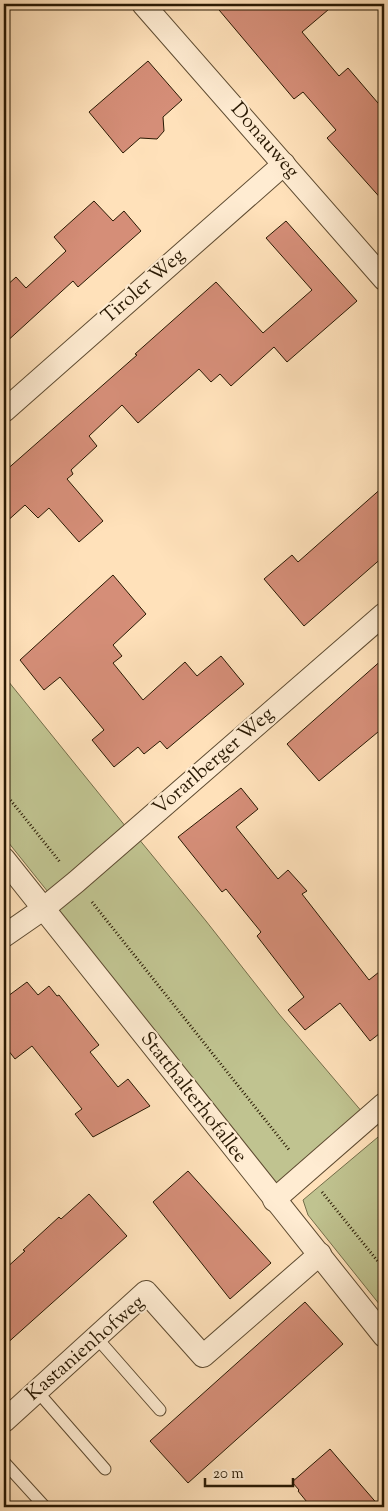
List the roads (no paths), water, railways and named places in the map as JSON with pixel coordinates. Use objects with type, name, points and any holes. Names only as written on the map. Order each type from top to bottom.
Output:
[{"type":"street","name":"Donauweg","points":[[143,4],[384,279]]},
{"type":"street","name":"Tiroler Weg","points":[[4,411],[284,164]]},
{"type":"street","name":"Vorarlberger Weg","points":[[4,936],[76,882],[384,614]]},
{"type":"street","name":"Statthalterhofallee","points":[[4,859],[384,1336]]},
{"type":"street","points":[[274,1200],[384,1104]]},
{"type":"street","name":"Kastanienhofweg","points":[[4,1421],[146,1292],[202,1356],[320,1254]]},
{"type":"lane","points":[[96,1337],[160,1410]]},
{"type":"lane","points":[[37,1391],[105,1469]]},
{"type":"lane","points":[[4,1462],[44,1507]]}]
